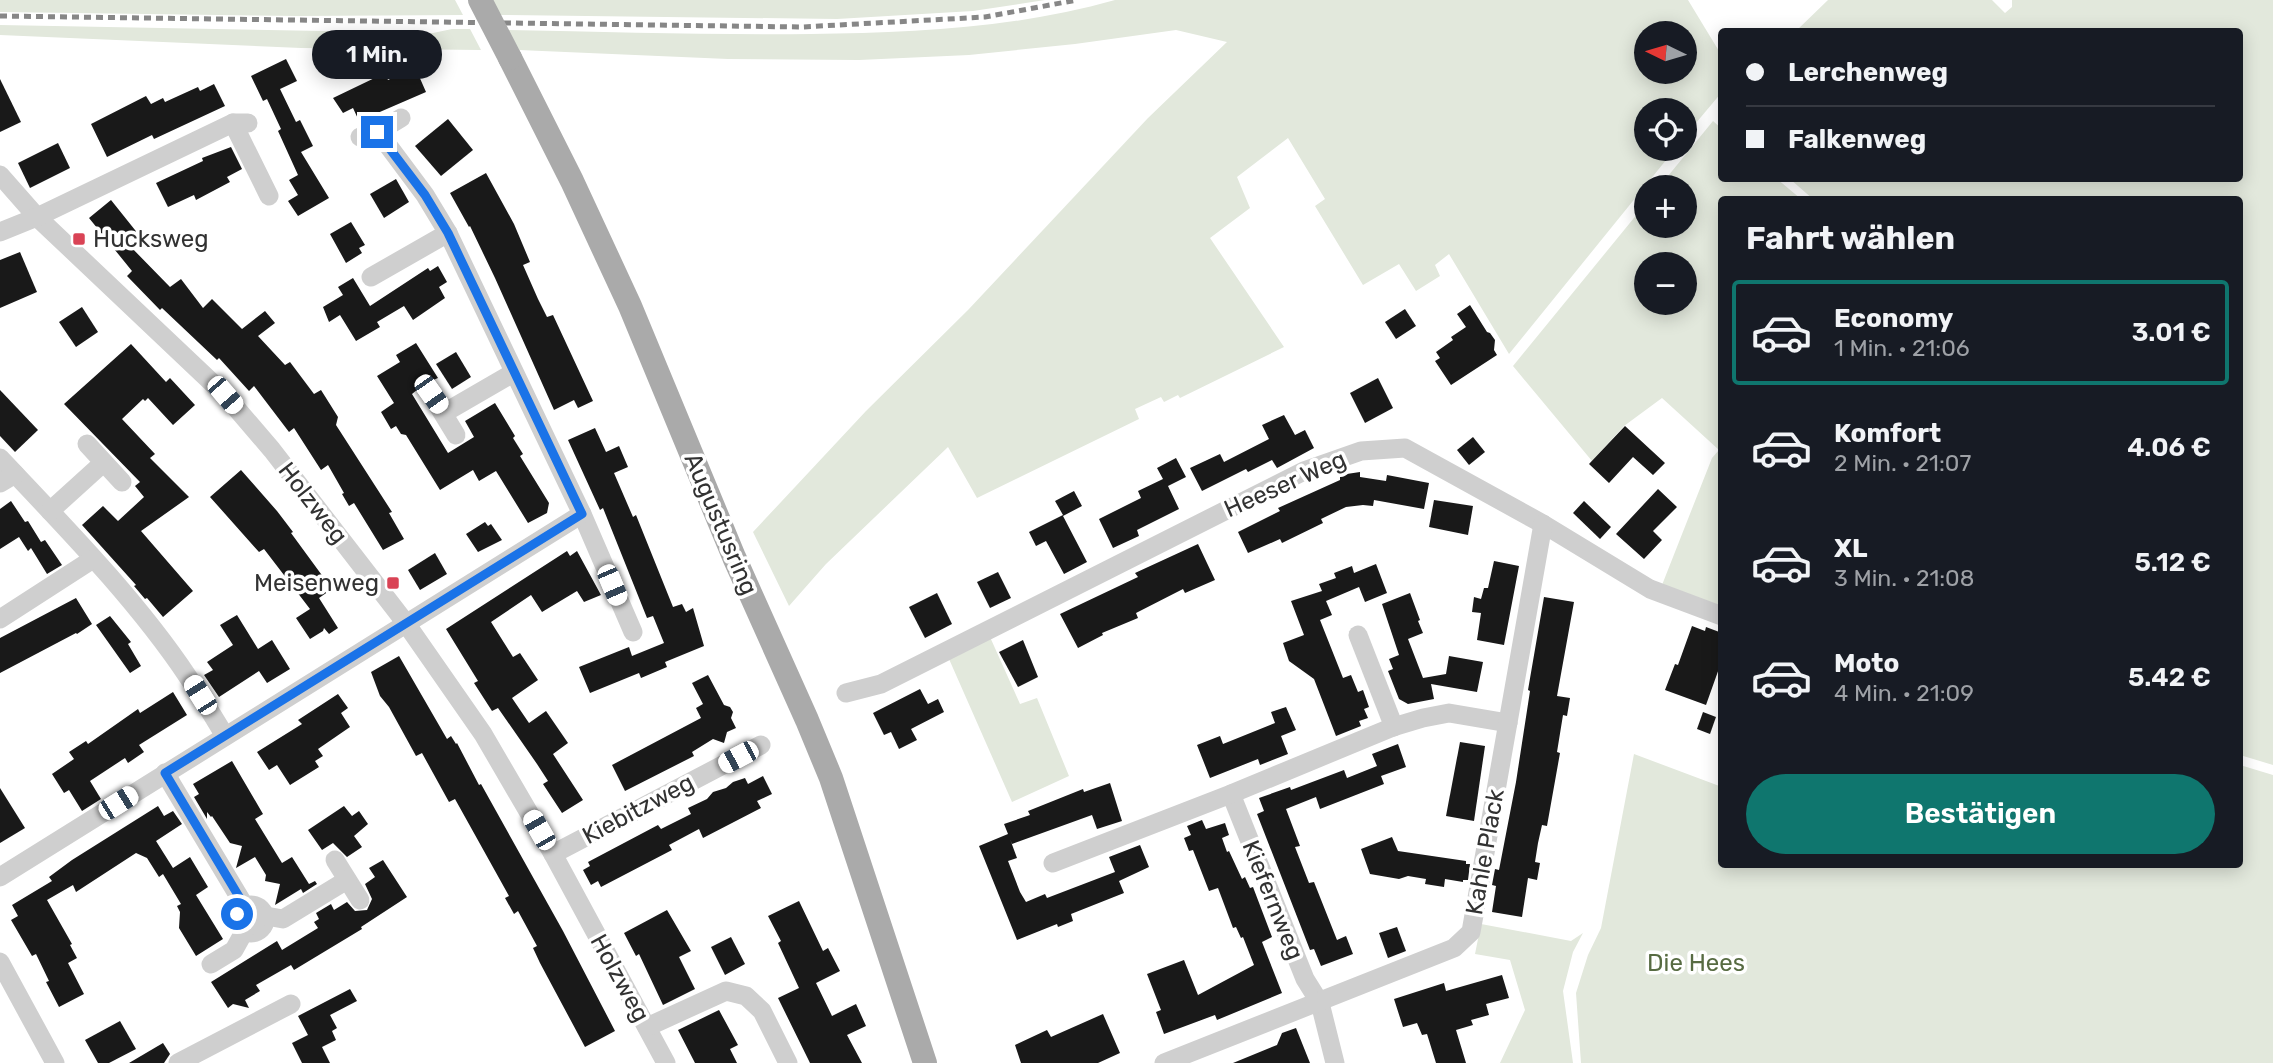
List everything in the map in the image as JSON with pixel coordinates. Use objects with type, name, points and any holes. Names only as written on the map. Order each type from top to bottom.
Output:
[{"type":"main road","name":"Augustusring","points":[[480,0],[572,181],[630,306],[734,556],[807,720],[831,778],[925,1063]]},
{"type":"street","points":[[401,118],[369,135],[425,195],[448,233],[582,514],[633,632]]},
{"type":"street","points":[[0,232],[241,123],[269,196]]},
{"type":"street","name":"Holzweg","points":[[0,175],[37,217],[225,395],[272,450],[405,622],[483,734],[553,854],[666,1063]]},
{"type":"street","points":[[371,276],[448,233]]},
{"type":"street","points":[[444,413],[513,373]]},
{"type":"street","points":[[431,394],[456,435]]},
{"type":"street","points":[[87,443],[122,482]]},
{"type":"street","name":"Heeser Weg","points":[[846,693],[881,684],[1304,471],[1361,451],[1405,448],[1543,524],[1650,589],[1718,614]]},
{"type":"street","points":[[0,458],[7,479],[50,511],[139,613],[187,675],[225,736]]},
{"type":"street","points":[[50,511],[103,463]]},
{"type":"street","points":[[0,877],[582,514]]},
{"type":"street","name":"Kahle Plack","points":[[1164,1063],[1454,948],[1471,932],[1543,524]]},
{"type":"street","points":[[0,619],[93,559]]},
{"type":"street","points":[[1358,635],[1394,727]]},
{"type":"street","points":[[1053,863],[1394,727],[1423,718],[1449,713],[1508,723]]},
{"type":"street","name":"Kiebitzweg","points":[[553,854],[761,745]]},
{"type":"street","points":[[165,773],[244,905]]},
{"type":"street","name":"Kiefernweg","points":[[1231,794],[1305,979],[1320,1003],[1335,1063]]},
{"type":"street","points":[[335,860],[360,900]]},
{"type":"street","points":[[266,916],[283,919],[347,880]]},
{"type":"street","points":[[253,904],[261,908],[266,916],[264,927],[255,933],[244,932],[237,925],[237,914],[244,905],[253,904]]},
{"type":"street","points":[[211,964],[234,950],[244,932]]},
{"type":"street","points":[[0,961],[55,1063]]},
{"type":"street","points":[[647,1027],[726,991],[746,996],[762,1011],[788,1063]]},
{"type":"street","points":[[178,1063],[290,1004]]},
{"type":"green space","points":[[0,0],[455,0],[463,15],[0,12]]},
{"type":"green space","points":[[491,0],[1045,0],[973,11],[837,19],[500,15]]},
{"type":"green space","points":[[1115,0],[1688,0],[1718,49],[1718,97],[1697,122],[1697,98],[1634,98],[1634,161],[1665,161],[1654,175],[1634,175],[1634,200],[1509,354],[1449,254],[1435,265],[1440,276],[1416,291],[1399,264],[1363,285],[1315,206],[1325,199],[1288,138],[1237,177],[1250,208],[1210,238],[1284,347],[1180,398],[1178,395],[1164,402],[1161,397],[1135,409],[1139,419],[977,498],[948,447],[826,564],[789,606],[753,532],[866,411],[968,310],[1148,118],[1227,42],[1176,30],[969,55],[859,60],[728,59],[519,50],[508,30],[811,34],[887,32],[1002,23]]},
{"type":"green space","points":[[1828,0],[1992,0],[2005,13],[2012,7],[2012,0],[2273,0],[2273,765],[2243,756],[2243,196],[1809,196],[1793,182],[2243,182],[2243,28],[1799,28]]},
{"type":"green space","points":[[0,25],[433,33],[470,29],[481,50],[301,48],[0,35]]},
{"type":"green space","points":[[1713,121],[1718,125],[1718,182],[1781,182],[1797,196],[1718,196],[1718,449],[1662,398],[1624,426],[1592,461],[1513,366],[1634,218],[1634,238],[1697,238],[1697,175],[1669,175],[1680,161],[1697,161],[1697,141]]},
{"type":"green space","points":[[1718,451],[1718,606],[1662,585],[1712,458]]},
{"type":"green space","points":[[990,637],[1020,704],[1037,698],[1069,776],[1012,802],[949,659]]},
{"type":"green space","name":"Die Hees","points":[[1634,754],[1718,786],[1718,868],[2243,868],[2243,766],[2273,775],[2273,1063],[1581,1063],[1576,993],[1588,955],[1601,928]]},
{"type":"green space","points":[[1481,924],[1571,941],[1583,933],[1573,952],[1563,991],[1573,1063],[1500,1063],[1525,1010],[1510,960],[1475,954]]},
{"type":"building","points":[[286,59],[297,81],[280,89],[296,122],[300,120],[313,146],[301,152],[329,198],[298,216],[288,201],[298,195],[289,180],[298,175],[267,99],[263,101],[251,76]]},
{"type":"building","points":[[415,67],[426,92],[359,121],[353,108],[343,113],[333,98],[385,73],[388,80]]},
{"type":"building","points":[[0,79],[21,122],[0,132]]},
{"type":"building","points":[[214,84],[225,106],[154,139],[152,135],[107,157],[91,124],[146,96],[151,104],[163,98],[165,102],[198,87],[200,91]]},
{"type":"building","points":[[448,119],[473,150],[441,176],[415,146]]},
{"type":"building","points":[[58,143],[70,168],[30,188],[18,163]]},
{"type":"building","points":[[231,147],[242,169],[227,177],[230,182],[196,200],[194,195],[168,207],[156,183],[203,161],[202,158]]},
{"type":"building","points":[[486,173],[514,224],[530,262],[523,265],[538,299],[547,317],[553,315],[593,401],[578,408],[574,400],[554,410],[495,278],[470,226],[450,193]]},
{"type":"building","points":[[396,179],[409,202],[384,218],[370,194]]},
{"type":"building","points":[[111,200],[139,235],[128,244],[170,287],[181,279],[203,308],[212,299],[242,329],[265,311],[275,323],[258,336],[285,365],[290,362],[314,394],[321,390],[338,417],[336,425],[392,512],[389,513],[404,539],[383,550],[354,503],[349,506],[328,465],[321,470],[294,428],[289,432],[254,386],[249,391],[219,358],[217,360],[162,308],[160,310],[127,276],[132,271],[89,218]]},
{"type":"building","points":[[351,222],[365,245],[359,248],[362,253],[346,263],[330,234]]},
{"type":"building","points":[[20,252],[37,292],[0,308],[0,260]]},
{"type":"building","points":[[438,266],[447,282],[439,287],[445,298],[413,320],[404,306],[377,322],[380,327],[356,341],[340,315],[329,322],[323,307],[343,295],[338,287],[353,278],[370,306],[428,268],[430,271]]},
{"type":"building","points":[[1470,305],[1495,340],[1494,350],[1497,355],[1451,385],[1435,361],[1440,358],[1436,352],[1466,327],[1457,314]]},
{"type":"building","points":[[82,307],[98,332],[76,347],[59,322]]},
{"type":"building","points":[[1405,309],[1416,326],[1396,339],[1385,322]]},
{"type":"building","points":[[416,343],[438,378],[424,384],[412,394],[448,453],[474,437],[465,421],[495,403],[515,436],[513,438],[523,454],[520,456],[549,503],[547,513],[528,523],[496,471],[479,481],[473,470],[440,490],[406,435],[401,434],[396,426],[391,429],[381,412],[394,403],[377,376],[400,362],[396,355]]},
{"type":"building","points":[[131,344],[166,382],[170,378],[195,405],[173,425],[148,398],[145,401],[143,399],[122,419],[155,454],[150,458],[189,497],[141,531],[193,591],[163,617],[82,525],[103,506],[118,521],[144,497],[135,486],[140,482],[64,404]]},
{"type":"building","points":[[456,352],[471,377],[452,389],[436,364]]},
{"type":"building","points":[[1378,378],[1393,408],[1365,423],[1350,393]]},
{"type":"building","points":[[0,390],[38,430],[15,452],[0,436]]},
{"type":"building","points":[[1284,415],[1295,435],[1305,430],[1314,448],[1277,468],[1272,460],[1248,472],[1246,469],[1202,491],[1190,468],[1220,454],[1224,462],[1269,439],[1262,425]]},
{"type":"building","points":[[1625,426],[1665,463],[1653,475],[1633,457],[1609,483],[1589,464]]},
{"type":"building","points":[[595,428],[606,452],[619,446],[628,467],[614,473],[633,517],[636,515],[673,607],[682,604],[686,612],[693,608],[704,646],[665,662],[667,667],[641,678],[639,673],[590,693],[579,667],[629,647],[632,656],[664,643],[653,616],[647,618],[603,508],[600,510],[568,440]]},
{"type":"building","points":[[1473,437],[1485,452],[1469,465],[1457,450]]},
{"type":"building","points":[[1176,458],[1186,477],[1168,486],[1179,509],[1137,530],[1139,536],[1113,548],[1099,519],[1141,498],[1138,491],[1163,479],[1157,468]]},
{"type":"building","points":[[241,470],[277,511],[332,589],[319,598],[338,628],[329,634],[324,628],[310,639],[296,618],[310,609],[264,549],[259,552],[210,497]]},
{"type":"building","points":[[1360,472],[1360,477],[1386,481],[1387,475],[1429,483],[1424,509],[1374,500],[1373,506],[1346,507],[1321,519],[1323,523],[1282,543],[1280,539],[1248,553],[1238,532],[1280,511],[1278,508],[1340,480],[1340,475]]},
{"type":"building","points":[[1658,489],[1677,507],[1653,531],[1662,540],[1644,559],[1616,534]]},
{"type":"building","points":[[1074,491],[1082,506],[1063,516],[1087,562],[1064,574],[1046,541],[1036,546],[1029,532],[1063,515],[1055,501]]},
{"type":"building","points":[[1434,500],[1473,506],[1468,535],[1429,527]]},
{"type":"building","points":[[11,501],[41,542],[45,540],[62,565],[47,574],[31,548],[28,551],[19,537],[0,549],[0,509]]},
{"type":"building","points":[[1584,501],[1611,527],[1600,539],[1573,513]]},
{"type":"building","points":[[485,522],[488,526],[491,524],[502,540],[478,552],[466,534]]},
{"type":"building","points":[[1198,544],[1215,580],[1185,593],[1183,589],[1136,613],[1138,618],[1102,633],[1103,635],[1078,648],[1060,614],[1138,577],[1135,573]]},
{"type":"building","points":[[567,551],[570,556],[577,551],[601,595],[584,602],[577,591],[542,612],[531,595],[491,622],[513,657],[520,653],[538,680],[512,698],[529,723],[546,711],[568,743],[553,754],[583,800],[562,813],[543,784],[548,781],[498,708],[492,711],[474,683],[478,681],[446,629]]},
{"type":"building","points":[[435,553],[447,574],[420,590],[408,570]]},
{"type":"building","points":[[1494,561],[1519,566],[1504,645],[1477,640],[1481,613],[1472,612],[1474,597],[1481,599],[1484,588],[1488,588]]},
{"type":"building","points":[[1376,564],[1387,593],[1365,602],[1359,587],[1326,601],[1332,615],[1320,620],[1343,678],[1351,675],[1358,692],[1363,690],[1369,707],[1364,709],[1368,718],[1359,721],[1361,726],[1336,736],[1314,679],[1289,661],[1283,643],[1304,635],[1291,601],[1322,591],[1319,584],[1336,578],[1334,573],[1352,566],[1354,573]]},
{"type":"building","points":[[998,572],[1011,598],[990,608],[977,582]]},
{"type":"building","points":[[937,593],[952,624],[925,638],[909,607]]},
{"type":"building","points":[[1410,593],[1423,633],[1408,639],[1423,678],[1446,674],[1449,656],[1483,662],[1477,692],[1431,684],[1434,699],[1408,704],[1399,699],[1388,671],[1393,669],[1389,659],[1399,655],[1382,604]]},
{"type":"building","points":[[1544,597],[1574,602],[1557,696],[1570,698],[1567,716],[1563,715],[1557,752],[1560,753],[1547,826],[1542,825],[1538,843],[1535,862],[1540,863],[1537,880],[1528,878],[1522,917],[1492,912],[1496,886],[1492,885],[1495,869],[1499,870],[1516,782]]},
{"type":"building","points":[[76,598],[92,624],[0,673],[0,638]]},
{"type":"building","points":[[237,615],[258,649],[272,640],[290,669],[267,683],[259,671],[219,697],[204,675],[213,670],[207,662],[233,645],[220,625]]},
{"type":"building","points":[[110,616],[131,642],[128,644],[141,666],[130,673],[96,625]]},
{"type":"building","points":[[1692,626],[1705,631],[1706,627],[1718,632],[1718,671],[1706,705],[1665,690],[1675,664],[1678,665]]},
{"type":"building","points":[[1023,640],[1038,677],[1018,687],[999,652]]},
{"type":"building","points":[[399,656],[447,739],[451,736],[457,743],[479,785],[481,784],[615,1031],[585,1047],[540,963],[533,948],[537,946],[518,911],[514,914],[505,898],[509,896],[455,799],[449,802],[422,753],[416,756],[380,696],[371,672]]},
{"type":"building","points":[[708,675],[724,705],[730,707],[733,712],[731,718],[736,728],[727,732],[724,743],[713,739],[692,752],[694,756],[625,791],[612,765],[701,718],[696,708],[703,704],[692,683]]},
{"type":"building","points":[[920,689],[928,704],[938,699],[944,712],[911,729],[917,740],[899,749],[891,732],[884,735],[873,713]]},
{"type":"building","points":[[173,692],[187,715],[139,745],[144,752],[128,763],[125,758],[90,781],[101,799],[82,811],[69,790],[64,793],[52,774],[74,759],[69,752],[86,741],[88,744],[138,709],[140,713]]},
{"type":"building","points":[[338,694],[348,708],[341,713],[350,727],[318,749],[323,756],[315,761],[319,767],[290,785],[277,765],[269,770],[257,752],[302,724],[298,720]]},
{"type":"building","points":[[1286,707],[1296,730],[1281,736],[1288,754],[1260,765],[1258,759],[1210,778],[1197,745],[1220,736],[1223,744],[1275,723],[1271,712]]},
{"type":"building","points":[[1703,712],[1716,717],[1710,734],[1697,729]]},
{"type":"building","points":[[1460,742],[1485,746],[1474,821],[1446,816]]},
{"type":"building","points":[[1398,744],[1406,767],[1381,776],[1384,784],[1320,809],[1316,797],[1286,809],[1300,846],[1295,847],[1309,883],[1314,882],[1337,940],[1346,936],[1353,954],[1321,966],[1314,949],[1310,950],[1257,814],[1264,811],[1259,798],[1290,787],[1291,790],[1344,770],[1347,778],[1377,766],[1372,754]]},
{"type":"building","points":[[232,761],[263,814],[255,819],[282,863],[292,857],[309,884],[315,881],[317,884],[303,893],[301,889],[275,905],[280,884],[265,881],[266,875],[255,857],[236,868],[242,846],[230,843],[207,812],[207,819],[194,797],[199,794],[193,784]]},
{"type":"building","points":[[763,776],[772,794],[757,801],[761,808],[703,838],[699,829],[669,845],[672,850],[601,887],[598,881],[591,885],[583,870],[590,866],[588,862],[658,825],[661,829],[691,814],[688,808],[733,782],[745,778],[748,784]]},
{"type":"building","points":[[1110,783],[1122,821],[1097,829],[1092,815],[1012,844],[1010,839],[1017,858],[1008,861],[1020,892],[1026,902],[1045,894],[1047,898],[1115,872],[1109,857],[1140,845],[1149,867],[1119,881],[1124,893],[1071,914],[1073,921],[1058,927],[1057,924],[1017,940],[979,846],[1008,834],[1004,824],[1030,815],[1028,811],[1083,789],[1084,792]]},
{"type":"building","points":[[0,788],[25,828],[0,843]]},
{"type":"building","points":[[158,806],[164,816],[173,811],[182,824],[156,841],[173,868],[190,857],[208,887],[196,895],[223,939],[196,956],[179,928],[180,912],[177,906],[181,904],[163,874],[159,877],[147,858],[136,853],[76,892],[73,885],[47,900],[72,944],[70,945],[77,958],[68,963],[84,994],[59,1007],[36,954],[32,956],[11,920],[18,916],[12,905],[52,881],[49,877],[72,860]]},
{"type":"building","points":[[344,806],[352,816],[359,811],[368,824],[354,836],[362,847],[347,857],[333,843],[322,850],[308,830]]},
{"type":"building","points":[[1202,820],[1206,829],[1225,823],[1229,835],[1222,838],[1227,852],[1229,851],[1242,879],[1245,877],[1250,888],[1253,887],[1272,937],[1262,942],[1282,993],[1217,1020],[1215,1015],[1164,1034],[1156,1012],[1161,1010],[1147,974],[1184,960],[1198,995],[1254,965],[1243,937],[1241,938],[1236,927],[1233,928],[1218,888],[1209,891],[1193,850],[1189,851],[1184,838],[1191,835],[1187,826]]},
{"type":"building","points":[[1392,837],[1398,851],[1466,861],[1466,864],[1470,864],[1468,880],[1463,882],[1445,879],[1444,887],[1425,884],[1426,879],[1408,876],[1399,879],[1370,874],[1361,849]]},
{"type":"building","points":[[383,860],[407,897],[361,927],[362,929],[294,970],[291,965],[256,985],[260,991],[245,1000],[249,1008],[233,1004],[228,1008],[211,982],[277,941],[282,950],[318,928],[314,922],[319,919],[316,913],[331,904],[334,910],[347,902],[355,911],[367,910],[372,899],[365,884],[375,877],[369,868]]},
{"type":"building","points":[[799,901],[823,951],[828,948],[840,971],[816,983],[832,1016],[856,1004],[866,1026],[847,1035],[862,1063],[810,1063],[778,998],[799,988],[768,916]]},
{"type":"building","points":[[667,910],[691,951],[679,957],[695,989],[663,1005],[639,954],[636,956],[624,933]]},
{"type":"building","points":[[1397,927],[1406,951],[1388,958],[1379,933]]},
{"type":"building","points":[[731,937],[745,964],[725,975],[711,947]]},
{"type":"building","points":[[1502,975],[1509,998],[1486,1004],[1489,1015],[1471,1020],[1473,1025],[1456,1030],[1466,1063],[1436,1063],[1427,1034],[1422,1035],[1417,1023],[1403,1027],[1394,999],[1444,983],[1446,991]]},
{"type":"building","points":[[350,989],[357,1001],[330,1015],[337,1028],[332,1031],[336,1040],[322,1047],[330,1063],[302,1063],[292,1043],[308,1035],[298,1016]]},
{"type":"building","points":[[719,1010],[738,1045],[730,1049],[737,1063],[695,1063],[678,1030]]},
{"type":"building","points":[[1103,1014],[1120,1053],[1098,1063],[1021,1063],[1015,1045],[1047,1030],[1051,1037]]},
{"type":"building","points":[[120,1021],[136,1049],[109,1063],[98,1063],[85,1040]]},
{"type":"building","points":[[1296,1028],[1310,1063],[1233,1063],[1277,1045],[1282,1033]]},
{"type":"building","points":[[163,1043],[170,1054],[164,1063],[129,1063]]},
{"type":"railway","points":[[0,16],[802,27],[985,17],[1077,0]]},
{"type":"place","name":"Hucksweg","points":[[79,239]]},
{"type":"place","name":"Meisenweg","points":[[393,583]]},
{"type":"route","points":[[237,914],[244,905],[165,773],[582,514],[448,233],[425,195],[377,132]]}]
